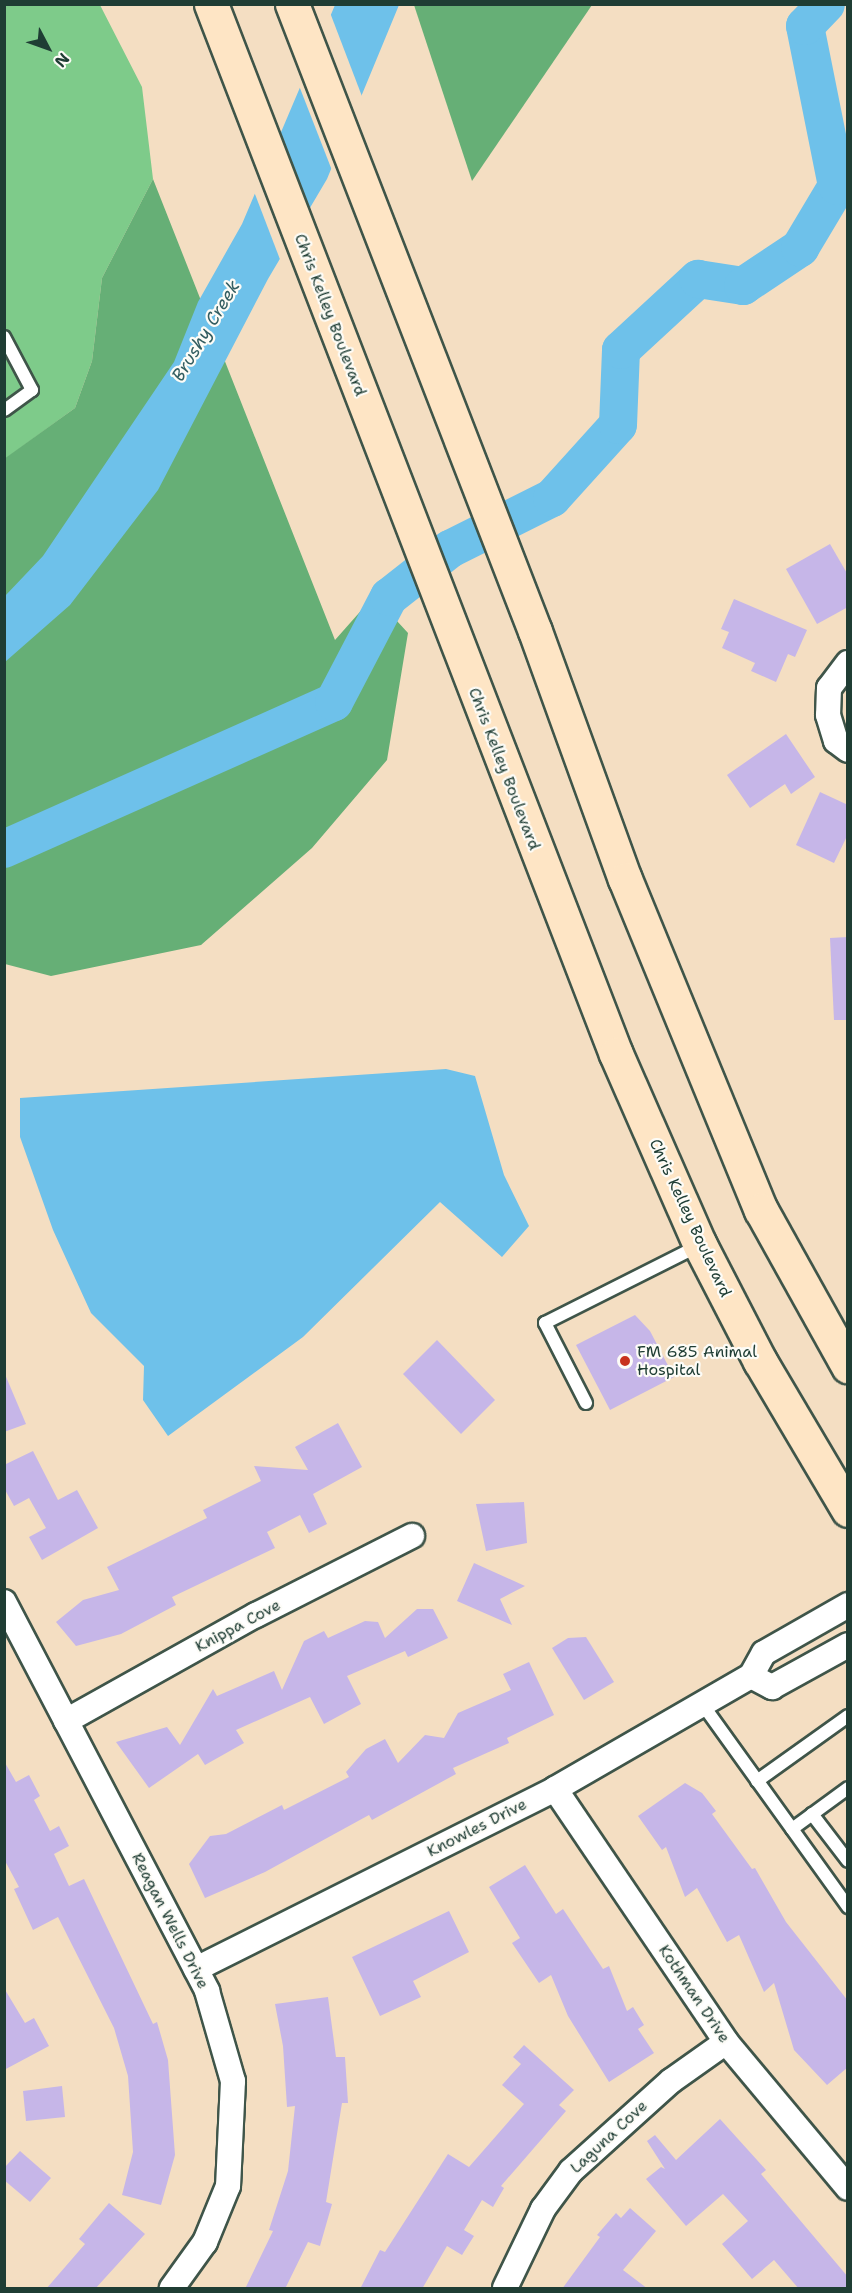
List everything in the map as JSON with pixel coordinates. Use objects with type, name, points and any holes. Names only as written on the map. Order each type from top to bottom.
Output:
[{"type":"main road","name":"Chris Kelley Boulevard","points":[[210,4],[616,1054],[699,1245],[766,1371],[848,1510]]},
{"type":"main road","points":[[292,4],[535,631],[625,879],[761,1210],[848,1366]]},
{"type":"street","points":[[848,663],[829,688],[828,715],[836,741],[848,750]]},
{"type":"street","name":"Knippa Cove","points":[[66,1721],[256,1615],[412,1536]]},
{"type":"street","name":"Reagan Wells Drive","points":[[4,1602],[207,1991],[233,2081],[228,2186],[205,2242],[172,2289]]},
{"type":"street","name":"Knowles Drive","points":[[196,1969],[555,1789],[752,1676],[764,1653],[848,1605]]},
{"type":"street","points":[[752,1676],[772,1687],[848,1645]]},
{"type":"street","name":"Kothman Drive","points":[[555,1789],[726,2042],[848,2188]]},
{"type":"street","name":"Laguna Cove","points":[[505,2289],[543,2209],[571,2171],[671,2081],[726,2042]]},
{"type":"lane","points":[[4,337],[32,390],[4,410]]},
{"type":"lane","points":[[586,1403],[545,1323],[699,1245]]},
{"type":"lane","points":[[703,1705],[848,1907]]},
{"type":"lane","points":[[757,1781],[848,1716]]},
{"type":"lane","points":[[792,1829],[848,1788]]},
{"type":"lane","points":[[812,1814],[848,1861]]},
{"type":"green space","points":[[5,5],[100,5],[142,87],[153,179],[102,278],[92,361],[75,408],[5,459]]},
{"type":"green space","points":[[414,5],[592,5],[472,181]]},
{"type":"green space","points":[[153,179],[335,640],[374,596],[408,633],[387,760],[312,848],[201,945],[51,976],[5,964],[4,459],[75,408],[92,361],[102,278]]},
{"type":"water","name":"Brushy Creek","points":[[335,5],[399,5],[327,179],[268,279],[158,490],[70,605],[5,662],[5,596],[43,556],[174,362],[198,302],[242,224]]},
{"type":"water","points":[[446,1069],[475,1076],[504,1175],[529,1226],[502,1257],[440,1202],[303,1337],[168,1436],[143,1400],[144,1366],[91,1313],[53,1230],[20,1137],[20,1098]]},
{"type":"pier","points":[[329,10],[363,99],[333,173],[298,83]]},
{"type":"pier","points":[[279,128],[311,211],[281,262],[253,189]]},
{"type":"building","points":[[830,544],[848,575],[848,607],[817,624],[786,569]]},
{"type":"building","points":[[734,599],[807,630],[795,657],[788,654],[776,682],[751,671],[755,663],[722,648],[729,632],[721,629]]},
{"type":"building","points":[[786,734],[815,777],[791,794],[785,784],[750,808],[727,775]]},
{"type":"building","points":[[820,792],[848,805],[848,834],[834,863],[796,845]]},
{"type":"building","points":[[848,937],[848,1020],[834,1020],[830,938]]},
{"type":"building","name":"FM 685 Animal Hospital","points":[[635,1315],[650,1331],[674,1377],[610,1410],[576,1345]]},
{"type":"building","points":[[437,1340],[495,1400],[461,1434],[403,1374]]},
{"type":"building","points":[[4,1372],[26,1424],[4,1432]]},
{"type":"building","points":[[338,1423],[362,1467],[313,1494],[327,1524],[309,1533],[300,1515],[267,1532],[275,1548],[172,1597],[176,1605],[121,1634],[76,1646],[56,1622],[83,1600],[119,1590],[107,1567],[207,1518],[203,1510],[261,1481],[254,1466],[308,1470],[295,1447]]},
{"type":"building","points":[[33,1451],[58,1500],[77,1490],[98,1528],[42,1560],[29,1537],[46,1528],[29,1498],[14,1506],[4,1488],[4,1465]]},
{"type":"building","points":[[524,1502],[527,1543],[486,1551],[476,1504]]},
{"type":"building","points":[[474,1563],[525,1586],[500,1599],[512,1625],[457,1601]]},
{"type":"building","points":[[417,1609],[433,1609],[448,1638],[408,1657],[405,1651],[347,1676],[361,1704],[324,1724],[310,1697],[236,1730],[244,1743],[205,1765],[198,1754],[149,1788],[116,1742],[167,1727],[180,1745],[213,1689],[217,1696],[274,1671],[282,1690],[304,1641],[324,1631],[328,1638],[365,1621],[378,1622],[385,1638]]},
{"type":"building","points":[[586,1637],[614,1682],[584,1700],[552,1648],[568,1638]]},
{"type":"building","points":[[529,1662],[554,1715],[507,1738],[509,1743],[453,1768],[456,1774],[372,1820],[369,1815],[265,1872],[205,1898],[189,1864],[210,1836],[226,1834],[282,1805],[284,1810],[349,1777],[346,1772],[366,1749],[385,1739],[398,1763],[425,1735],[444,1738],[458,1713],[511,1690],[503,1674]]},
{"type":"building","points":[[4,1761],[16,1782],[29,1775],[40,1796],[34,1800],[50,1831],[59,1826],[69,1846],[54,1854],[69,1886],[84,1879],[153,2024],[157,2022],[168,2060],[175,2155],[161,2205],[122,2195],[133,2152],[128,2076],[114,2028],[58,1917],[33,1930],[14,1889],[19,1887],[4,1859]]},
{"type":"building","points":[[685,1783],[702,1793],[716,1811],[712,1814],[752,1869],[755,1868],[786,1922],[848,2001],[848,2067],[827,2085],[794,2050],[774,1983],[764,1992],[739,1935],[727,1942],[697,1888],[685,1897],[666,1847],[662,1850],[638,1816]]},
{"type":"building","points":[[525,1865],[556,1914],[563,1909],[603,1969],[609,1966],[627,2011],[633,2007],[644,2025],[638,2029],[654,2053],[609,2082],[568,2016],[551,1975],[539,1983],[512,1943],[520,1938],[489,1887]]},
{"type":"building","points":[[449,1911],[469,1952],[413,1981],[421,1997],[380,2016],[352,1957]]},
{"type":"building","points":[[4,1988],[25,2023],[34,2018],[49,2046],[4,2070]]},
{"type":"building","points":[[328,1997],[336,2057],[345,2057],[348,2103],[342,2103],[326,2202],[332,2204],[320,2246],[308,2242],[285,2289],[245,2289],[273,2231],[269,2230],[288,2171],[295,2106],[287,2107],[283,2046],[275,2004]]},
{"type":"building","points":[[524,2045],[574,2090],[559,2105],[566,2111],[501,2186],[504,2188],[493,2207],[482,2200],[464,2230],[474,2236],[462,2255],[447,2246],[422,2289],[360,2289],[380,2250],[385,2252],[448,2154],[469,2167],[524,2104],[502,2085],[521,2064],[513,2057]]},
{"type":"building","points":[[62,2086],[65,2117],[26,2121],[23,2091]]},
{"type":"building","points":[[720,2119],[766,2170],[761,2174],[848,2277],[848,2289],[799,2289],[774,2260],[752,2279],[722,2244],[748,2221],[723,2194],[686,2226],[646,2179],[661,2167],[665,2169],[647,2141],[655,2135],[676,2160]]},
{"type":"building","points":[[20,2151],[51,2178],[30,2202],[4,2180],[4,2168]]},
{"type":"building","points":[[109,2203],[145,2234],[95,2289],[46,2289],[85,2244],[79,2239]]},
{"type":"building","points":[[630,2208],[656,2231],[623,2270],[648,2289],[562,2289],[600,2237],[597,2235],[616,2213],[621,2218]]},
{"type":"waterway","points":[[4,849],[334,702],[389,597],[450,549],[552,498],[618,425],[621,350],[698,279],[743,286],[800,248],[837,186],[805,26],[826,4]]},
{"type":"place","name":"FM 685 Animal Hospital","points":[[625,1361]]}]
